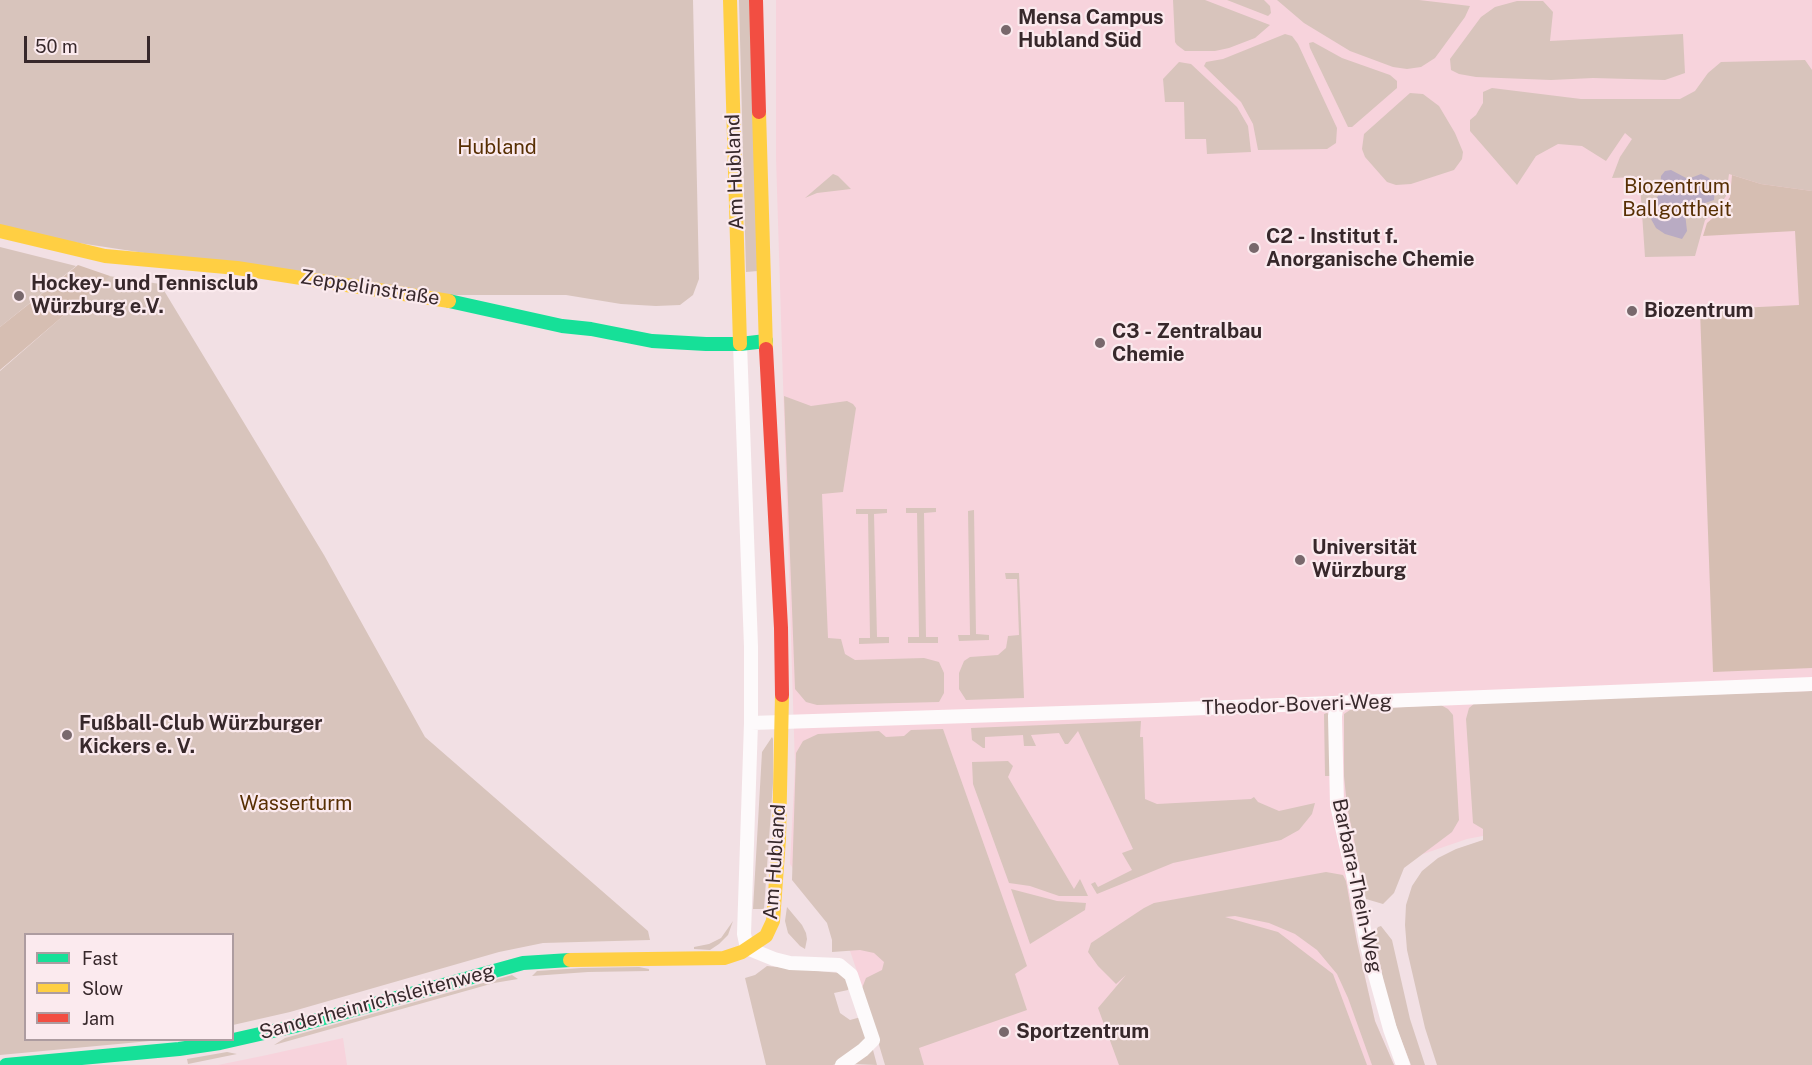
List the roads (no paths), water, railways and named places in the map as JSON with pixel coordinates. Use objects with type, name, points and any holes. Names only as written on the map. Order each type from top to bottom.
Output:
[{"type":"street","name":"Am Hubland","points":[[730,0],[751,647],[752,723],[743,921],[747,948],[766,936],[773,921],[782,722],[781,628],[766,341],[756,0]]},
{"type":"street","name":"Zeppelinstraße","points":[[0,231],[105,256],[237,268],[421,296],[501,311],[562,326],[591,329],[652,341],[740,344]]},
{"type":"street","points":[[740,344],[766,341]]},
{"type":"street","name":"Theodor-Boveri-Weg","points":[[752,723],[1812,684]]},
{"type":"street","name":"Barbara-Thein-Weg","points":[[1337,703],[1335,716],[1337,805],[1367,946],[1390,1029],[1403,1065]]},
{"type":"street","points":[[747,948],[790,963],[839,965],[851,975],[873,1040],[842,1065]]},
{"type":"street","name":"Sanderheinrichsleitenweg","points":[[234,1040],[295,1026],[523,963],[595,958],[715,959],[733,956],[747,948]]},
{"type":"street","name":"Sanderheinrichsleitenweg","points":[[6,1065],[167,1051],[229,1041]]},
{"type":"place","name":"Mensa Campus Hubland Süd","points":[[1006,30]]},
{"type":"place","name":"C2 - Institut f. Anorganische Chemie","points":[[1254,248]]},
{"type":"place","name":"Hockey- und Tennisclub Würzburg e.V.","points":[[19,296]]},
{"type":"place","name":"Biozentrum","points":[[1632,311]]},
{"type":"place","name":"C3 - Zentralbau Chemie","points":[[1100,343]]},
{"type":"place","name":"Universität Würzburg","points":[[1300,560]]},
{"type":"place","name":"Fußball-Club Würzburger Kickers e. V.","points":[[67,735]]},
{"type":"place","name":"Sportzentrum","points":[[1004,1032]]},
{"type":"park label","name":"Hubland","points":[[497,148]]},
{"type":"park label","name":"Biozentrum Ballgottheit","points":[[1677,198]]},
{"type":"park label","name":"Wasserturm","points":[[296,804]]}]
